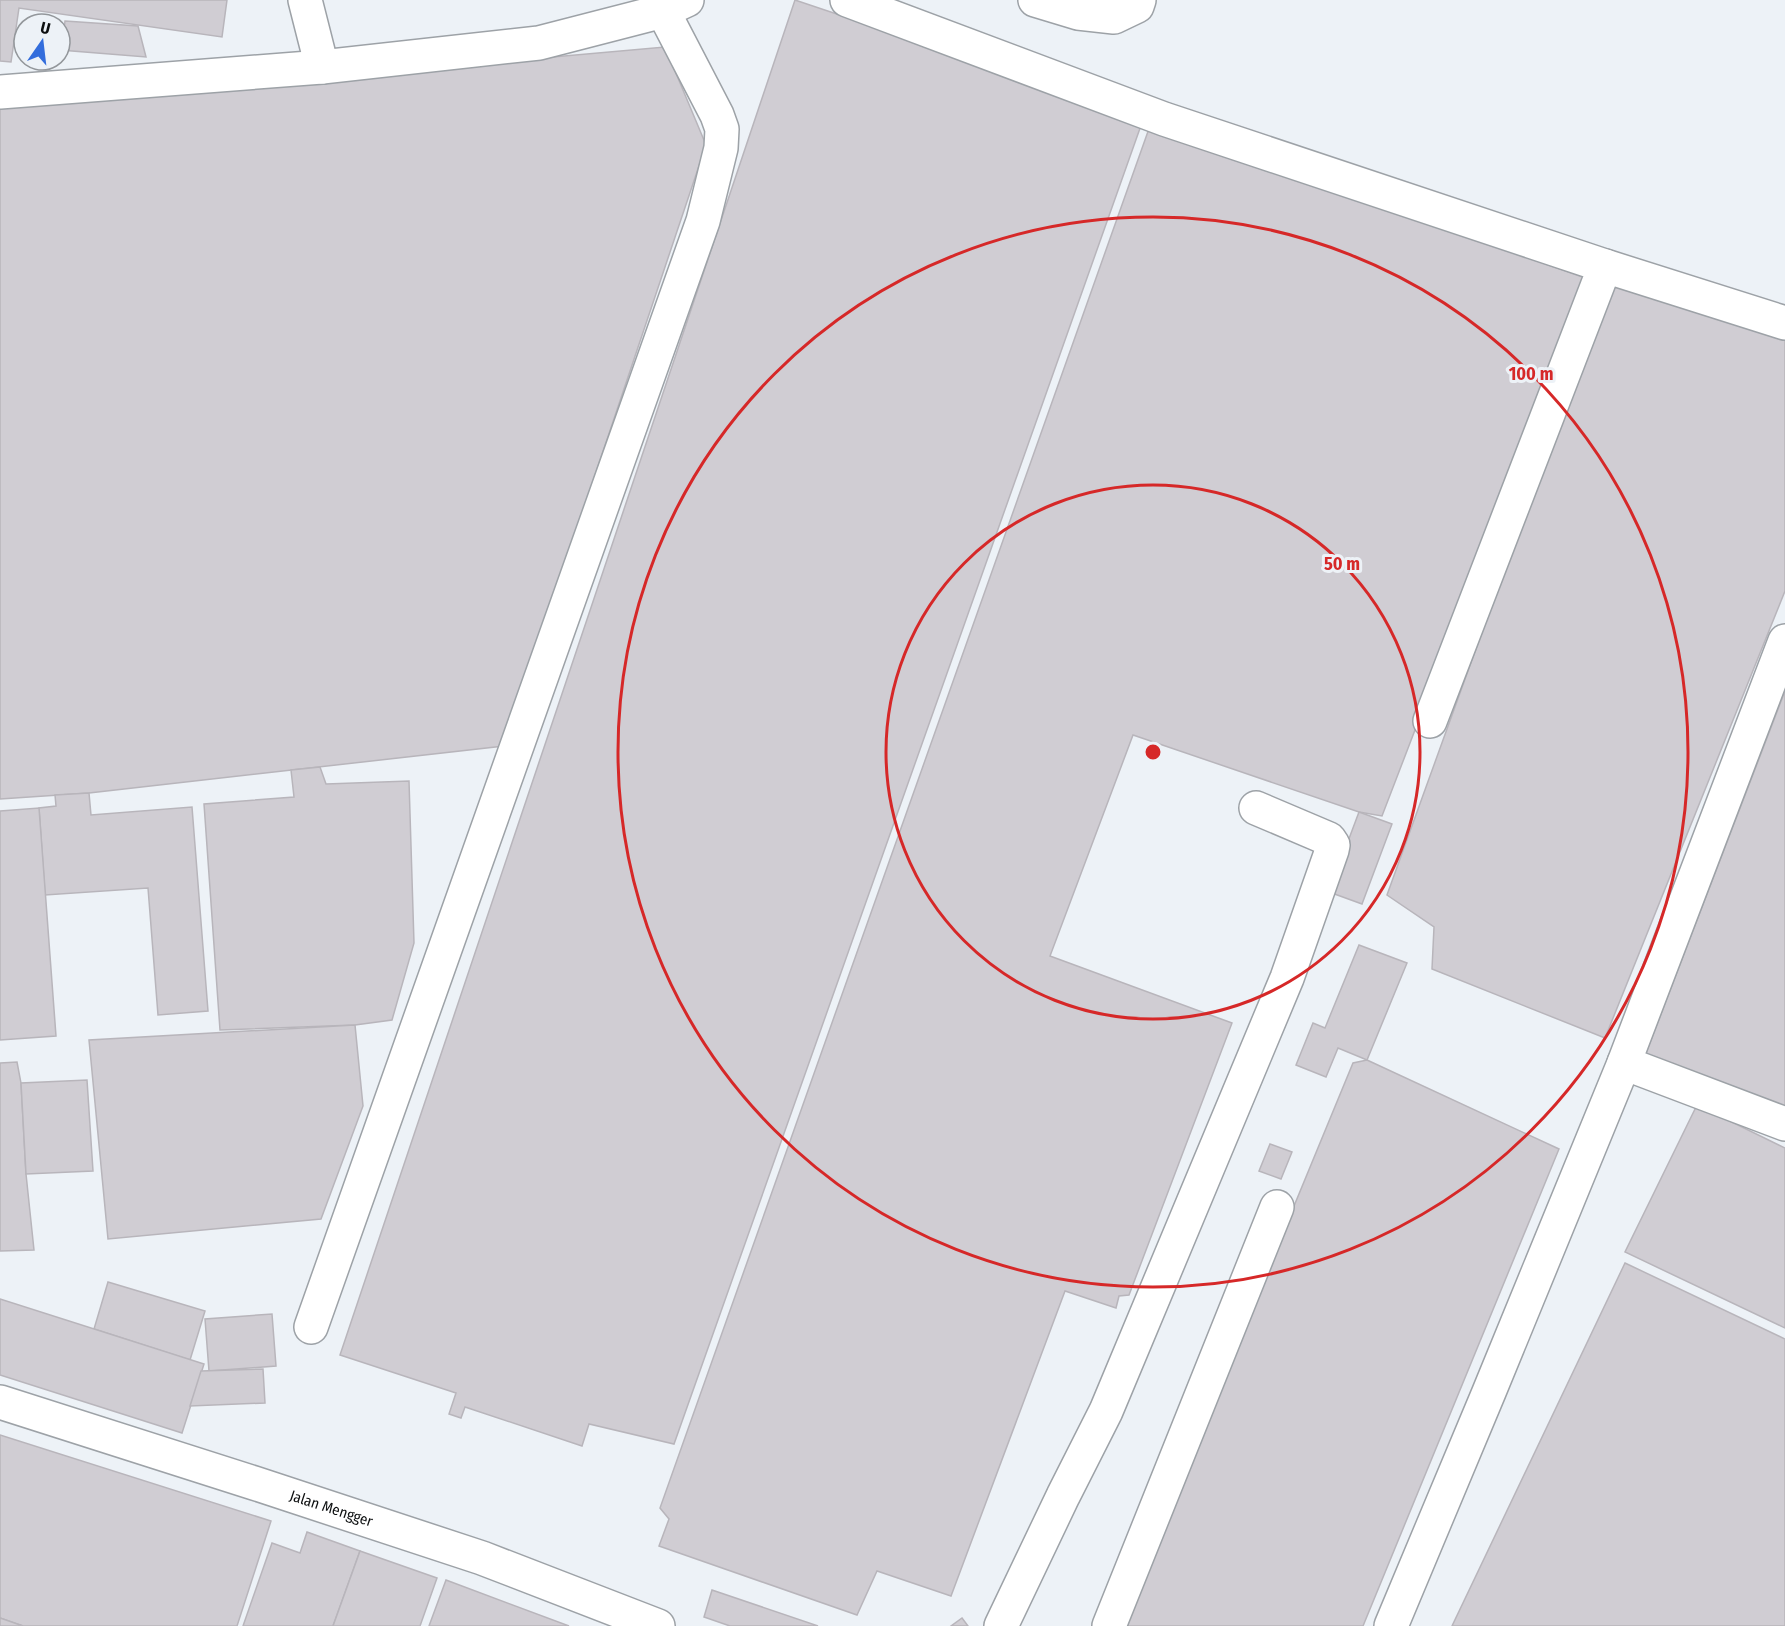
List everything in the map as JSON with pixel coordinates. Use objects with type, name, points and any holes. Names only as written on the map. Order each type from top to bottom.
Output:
[{"type":"street","points":[[305,0],[322,67]]},
{"type":"street","points":[[847,0],[1164,119],[1605,267],[1785,323]]},
{"type":"street","points":[[1035,0],[1078,13],[1114,17],[1137,6],[1139,0]]},
{"type":"street","points":[[0,92],[322,67],[539,43],[675,5],[722,129],[721,148],[703,221],[310,1327]]},
{"type":"street","points":[[1430,721],[1605,267]]},
{"type":"street","points":[[1390,1626],[1624,1063],[1785,641]]},
{"type":"street","points":[[1001,1626],[1106,1411],[1287,978],[1332,850],[1333,845],[1329,839],[1256,808]]},
{"type":"street","points":[[1624,1063],[1785,1125]]},
{"type":"street","points":[[1109,1626],[1277,1207]]},
{"type":"street","name":"Jalan Mengger","points":[[0,1402],[482,1558],[658,1626]]},
{"type":"building","points":[[0,0],[227,0],[222,37],[72,16],[72,12],[47,12],[19,8],[18,12],[12,12],[11,62],[0,61]]},
{"type":"building","points":[[795,0],[1144,117],[674,1444],[589,1424],[582,1446],[465,1407],[461,1418],[449,1414],[456,1393],[340,1355]]},
{"type":"building","points":[[72,21],[138,26],[146,57],[72,51]]},
{"type":"building","points":[[665,47],[706,145],[504,746],[89,793],[0,799],[0,106]]},
{"type":"building","points":[[1151,123],[1588,279],[1382,816],[1359,812],[1133,735],[1050,956],[1232,1023],[1129,1295],[1119,1296],[1116,1308],[1065,1291],[951,1596],[877,1571],[857,1615],[659,1546],[669,1519],[660,1508]]},
{"type":"building","points":[[1611,275],[1785,338],[1785,591],[1605,1038],[1432,969],[1434,927],[1387,895]]},
{"type":"building","points":[[1785,691],[1785,1112],[1644,1058]]},
{"type":"building","points":[[320,767],[326,784],[409,781],[414,943],[392,1020],[355,1025],[220,1030],[204,804],[294,797],[291,770]]},
{"type":"building","points":[[89,793],[91,815],[192,807],[208,1011],[158,1015],[148,888],[45,895],[39,808],[56,806],[55,795]]},
{"type":"building","points":[[39,808],[56,1036],[0,1040],[0,811]]},
{"type":"building","points":[[1359,812],[1392,824],[1362,904],[1329,892]]},
{"type":"building","points":[[1359,945],[1407,963],[1367,1060],[1338,1048],[1326,1077],[1296,1065],[1313,1023],[1325,1028]]},
{"type":"building","points":[[355,1025],[363,1106],[321,1219],[108,1239],[89,1040]]},
{"type":"building","points":[[1367,1060],[1559,1149],[1363,1626],[1129,1626],[1122,1623],[1353,1063]]},
{"type":"building","points":[[17,1062],[21,1083],[26,1174],[34,1250],[0,1251],[0,1063]]},
{"type":"building","points":[[87,1080],[93,1171],[26,1174],[21,1083]]},
{"type":"building","points":[[1697,1105],[1785,1148],[1785,1328],[1625,1252]]},
{"type":"building","points":[[1270,1144],[1292,1152],[1281,1179],[1259,1171]]},
{"type":"building","points":[[1625,1263],[1785,1339],[1785,1626],[1452,1626]]},
{"type":"building","points":[[108,1282],[205,1311],[190,1360],[94,1329]]},
{"type":"building","points":[[0,1299],[204,1364],[182,1433],[0,1375]]},
{"type":"building","points":[[272,1314],[276,1366],[209,1371],[205,1319]]},
{"type":"building","points":[[263,1369],[265,1403],[190,1406],[201,1371]]},
{"type":"building","points":[[0,1435],[271,1521],[237,1626],[23,1626],[0,1618]]},
{"type":"building","points":[[307,1532],[360,1551],[333,1626],[243,1626],[272,1543],[300,1553]]},
{"type":"building","points":[[360,1551],[437,1578],[420,1626],[333,1626]]},
{"type":"building","points":[[446,1580],[569,1626],[429,1626]]},
{"type":"building","points":[[712,1590],[818,1626],[730,1626],[704,1617]]},
{"type":"building","points":[[0,1618],[23,1626],[0,1626]]},
{"type":"building","points":[[962,1618],[968,1626],[951,1626]]}]
